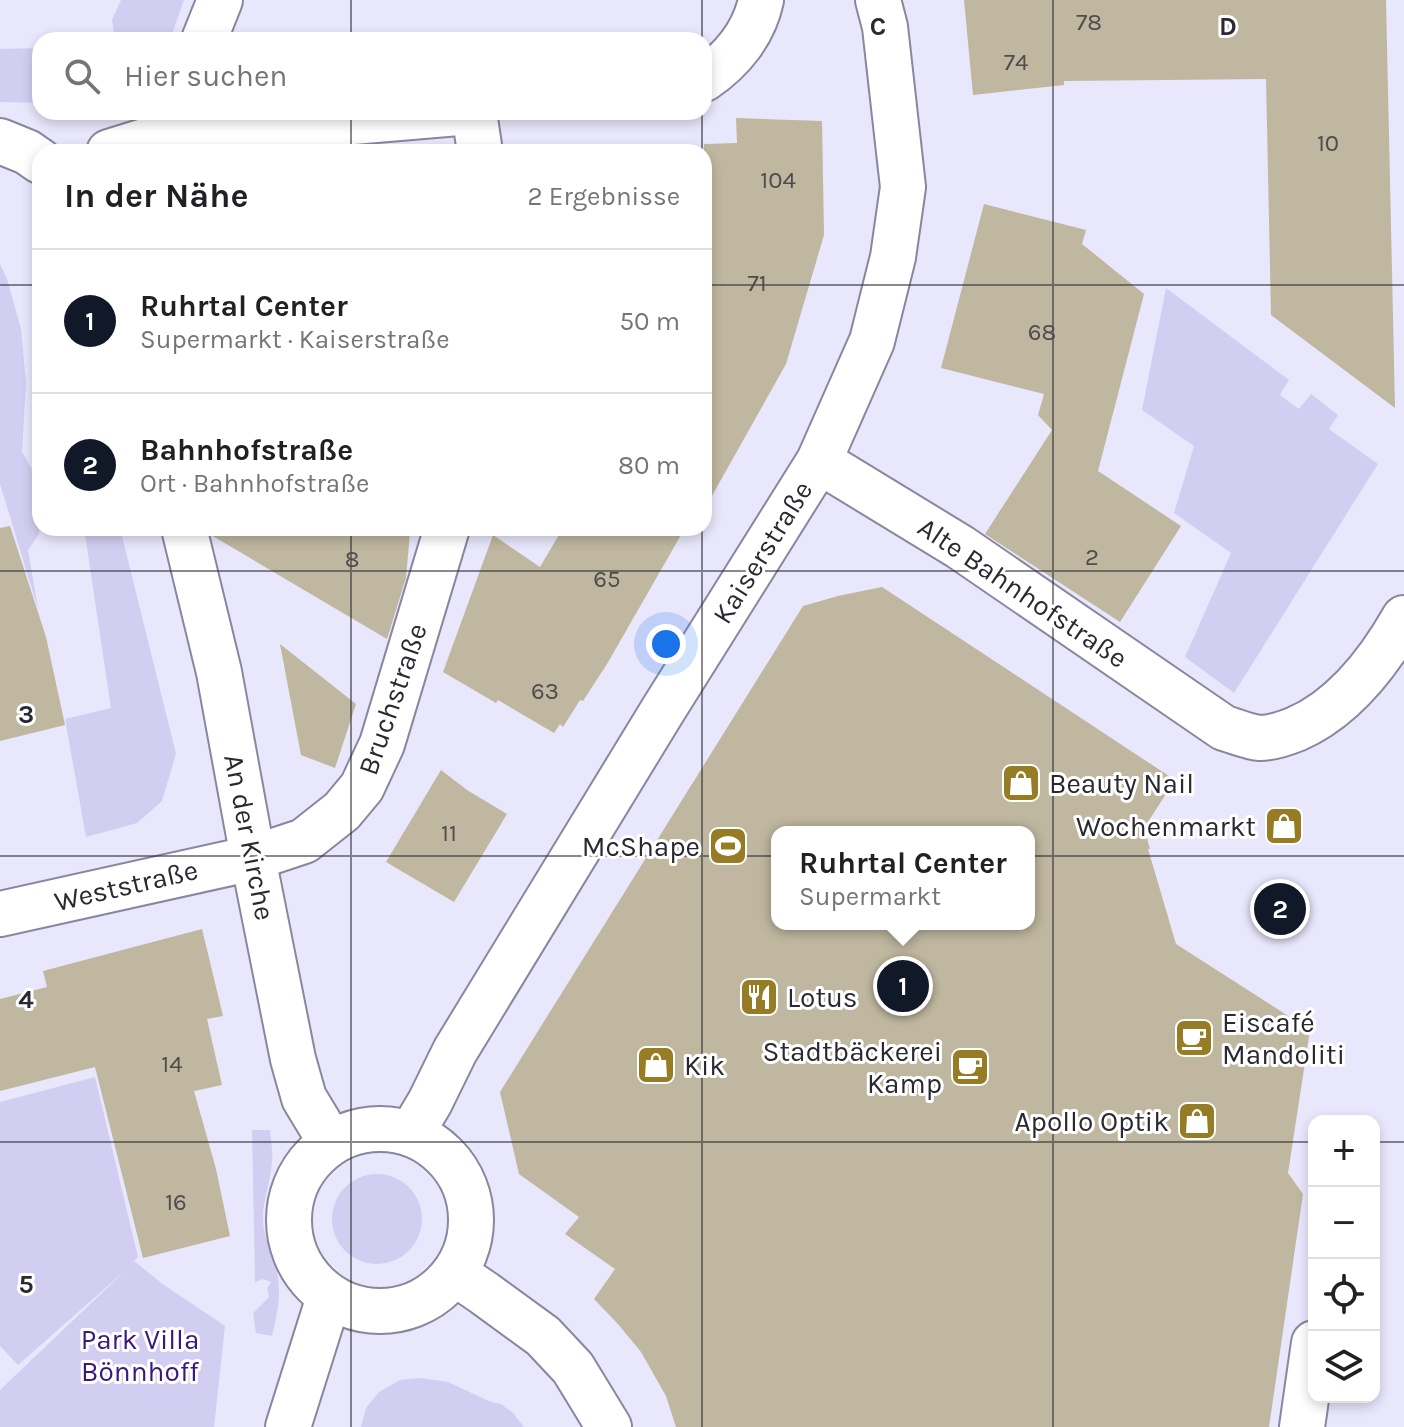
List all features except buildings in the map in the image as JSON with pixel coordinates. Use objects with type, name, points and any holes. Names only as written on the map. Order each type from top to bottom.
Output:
[{"type":"street","points":[[207,32],[220,0]]},
{"type":"street","points":[[712,73],[741,45],[758,15],[761,0]]},
{"type":"street","name":"Kaiserstraße","points":[[411,1134],[455,1051],[819,461],[872,341],[893,257],[903,187],[885,27],[878,0]]},
{"type":"street","points":[[126,144],[171,123],[329,124],[377,120]]},
{"type":"street","points":[[474,120],[478,144]]},
{"type":"street","points":[[0,141],[32,155]]},
{"type":"street","name":"Alte Bahnhofstraße","points":[[819,461],[960,547],[1224,728],[1260,738],[1283,734],[1309,723],[1337,705],[1368,671],[1404,618]]},
{"type":"street","name":"An der Kirche","points":[[186,536],[219,672],[293,1059],[304,1098],[330,1141]]},
{"type":"street","name":"Bruchstraße","points":[[253,858],[304,841],[342,811],[362,787],[382,744],[445,536]]},
{"type":"street","name":"Weststraße","points":[[0,914],[253,858]]},
{"type":"street","points":[[379,1128],[411,1134],[425,1140],[453,1164],[465,1185],[473,1221],[466,1255],[456,1274],[423,1302],[390,1312],[365,1311],[329,1297],[301,1268],[288,1232],[289,1203],[303,1166],[330,1141],[362,1130],[379,1128]]},
{"type":"street","points":[[456,1274],[543,1336],[573,1368],[609,1427]]},
{"type":"street","points":[[288,1427],[329,1297]]},
{"type":"street","points":[[1302,1427],[1308,1385]]},
{"type":"green space","points":[[121,0],[184,0],[173,32],[114,32],[112,20]]},
{"type":"green space","points":[[32,48],[32,103],[0,102],[0,49]]},
{"type":"green space","points":[[0,264],[21,329],[26,383],[22,452],[32,469],[32,536],[38,536],[28,550],[38,609],[0,484]]},
{"type":"green space","points":[[1166,288],[1289,380],[1280,395],[1299,409],[1311,394],[1338,415],[1329,429],[1378,464],[1234,693],[1185,657],[1231,553],[1174,513],[1194,446],[1142,410]]},
{"type":"green space","points":[[85,536],[122,536],[176,754],[162,801],[137,823],[86,837],[65,719],[111,708]]},
{"type":"green space","name":"Park Villa Bönnhoff","points":[[95,1077],[138,1257],[134,1261],[225,1326],[214,1427],[0,1427],[0,1390],[127,1269],[18,1365],[0,1346],[0,1102]]},
{"type":"green space","points":[[252,1130],[270,1130],[272,1146],[263,1218],[279,1285],[272,1336],[256,1333],[253,1313],[269,1297],[267,1288],[271,1282],[263,1279],[255,1282]]},
{"type":"green space","points":[[377,1174],[394,1178],[409,1187],[418,1202],[422,1219],[418,1236],[409,1251],[394,1260],[377,1264],[360,1260],[345,1251],[336,1236],[332,1219],[336,1202],[345,1187],[360,1178]]},
{"type":"green space","points":[[420,1378],[448,1382],[501,1404],[524,1427],[361,1427],[366,1408],[379,1392],[400,1380]]},
{"type":"place","name":"Beauty Nail","points":[[1021,783]]},
{"type":"place","name":"Wochenmarkt","points":[[1284,826]]},
{"type":"place","name":"McShape","points":[[728,846]]},
{"type":"place","name":"Bahnhofstraße","points":[[1280,909]]},
{"type":"place","name":"Ruhrtal Center","points":[[903,986]]},
{"type":"place","name":"Lotus","points":[[759,997]]},
{"type":"place","name":"Eiscafé Mandoliti","points":[[1194,1038]]},
{"type":"place","name":"Kik","points":[[656,1065]]},
{"type":"place","name":"Stadtbäckerei Kamp","points":[[970,1067]]},
{"type":"place","name":"Apollo Optik","points":[[1197,1121]]}]
